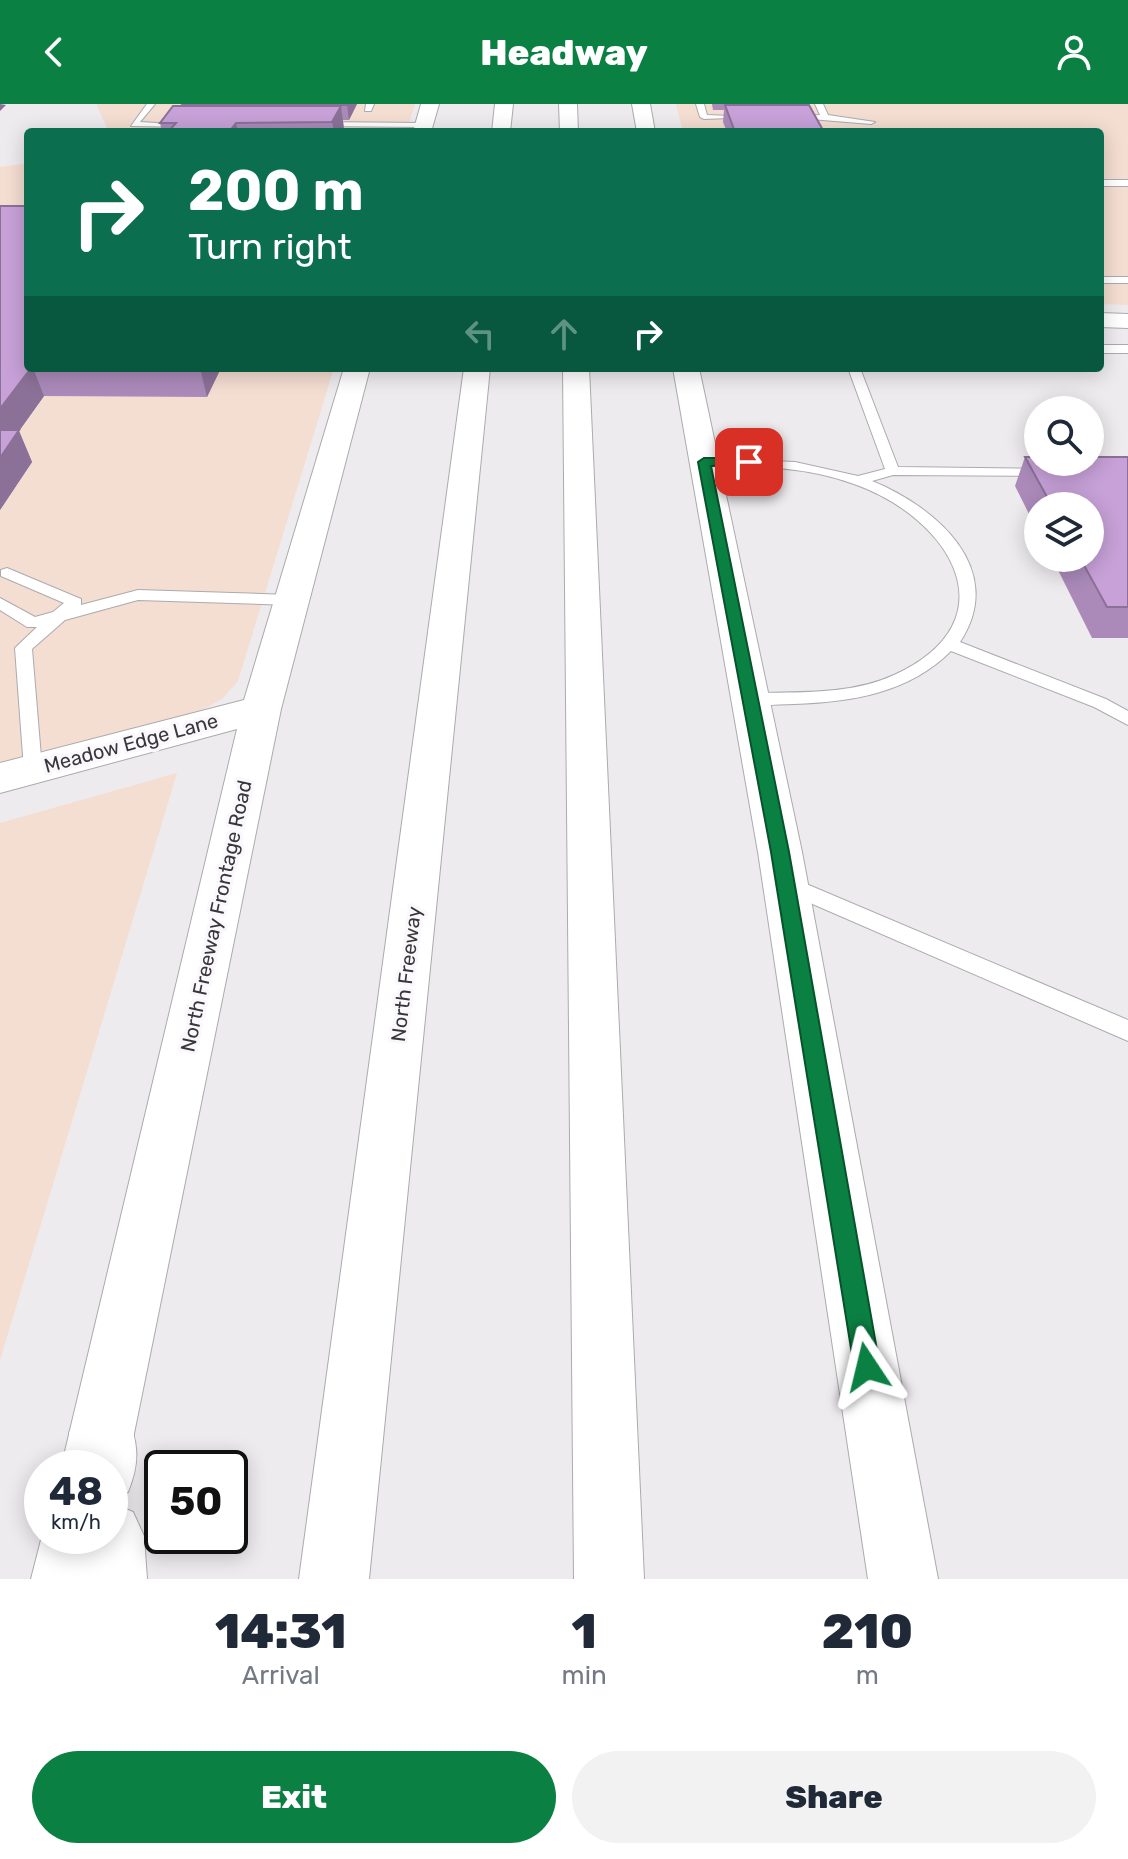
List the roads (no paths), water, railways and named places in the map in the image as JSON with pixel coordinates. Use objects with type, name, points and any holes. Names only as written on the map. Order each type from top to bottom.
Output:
[{"type":"main road","points":[[423,128],[430,104]]},
{"type":"main road","points":[[501,128],[504,104]]},
{"type":"main road","points":[[568,104],[569,128]]},
{"type":"main road","points":[[641,104],[645,128]]},
{"type":"main road","name":"North Freeway Frontage Road","points":[[101,1450],[261,709],[356,372]]},
{"type":"main road","name":"North Freeway","points":[[334,1579],[477,372]]},
{"type":"main road","points":[[576,372],[609,1579]]},
{"type":"main road","points":[[687,372],[785,883],[903,1579]]},
{"type":"main road","name":"Meadow Edge Lane","points":[[16,774],[261,709]]},
{"type":"main road","points":[[66,1579],[72,1554]]},
{"type":"main road","points":[[110,1554],[112,1579]]},
{"type":"street","points":[[1104,320],[1128,321]]},
{"type":"lane","points":[[151,104],[134,124],[185,128]]},
{"type":"lane","points":[[700,104],[704,117],[765,117]]},
{"type":"lane","points":[[819,104],[825,117]]},
{"type":"lane","points":[[780,117],[825,117],[870,127],[872,110]]},
{"type":"lane","points":[[332,128],[346,125],[367,113],[423,128]]},
{"type":"lane","points":[[302,127],[315,128]]},
{"type":"lane","points":[[1104,183],[1128,183]]},
{"type":"lane","points":[[1104,280],[1128,280]]},
{"type":"lane","points":[[1123,349],[1128,360]]},
{"type":"lane","points":[[856,372],[893,471]]},
{"type":"lane","points":[[704,462],[771,462],[858,480],[884,491],[931,522],[948,539],[963,565],[971,592],[970,612],[952,645],[897,681],[859,692],[820,697],[750,699]]},
{"type":"lane","points":[[858,480],[893,471],[1024,472]]},
{"type":"lane","points":[[7,573],[75,602],[23,648],[16,774]]},
{"type":"lane","points":[[0,603],[33,623],[138,595],[291,600]]},
{"type":"lane","points":[[952,645],[1100,703],[1128,719]]},
{"type":"lane","points":[[785,883],[1128,1031]]}]
